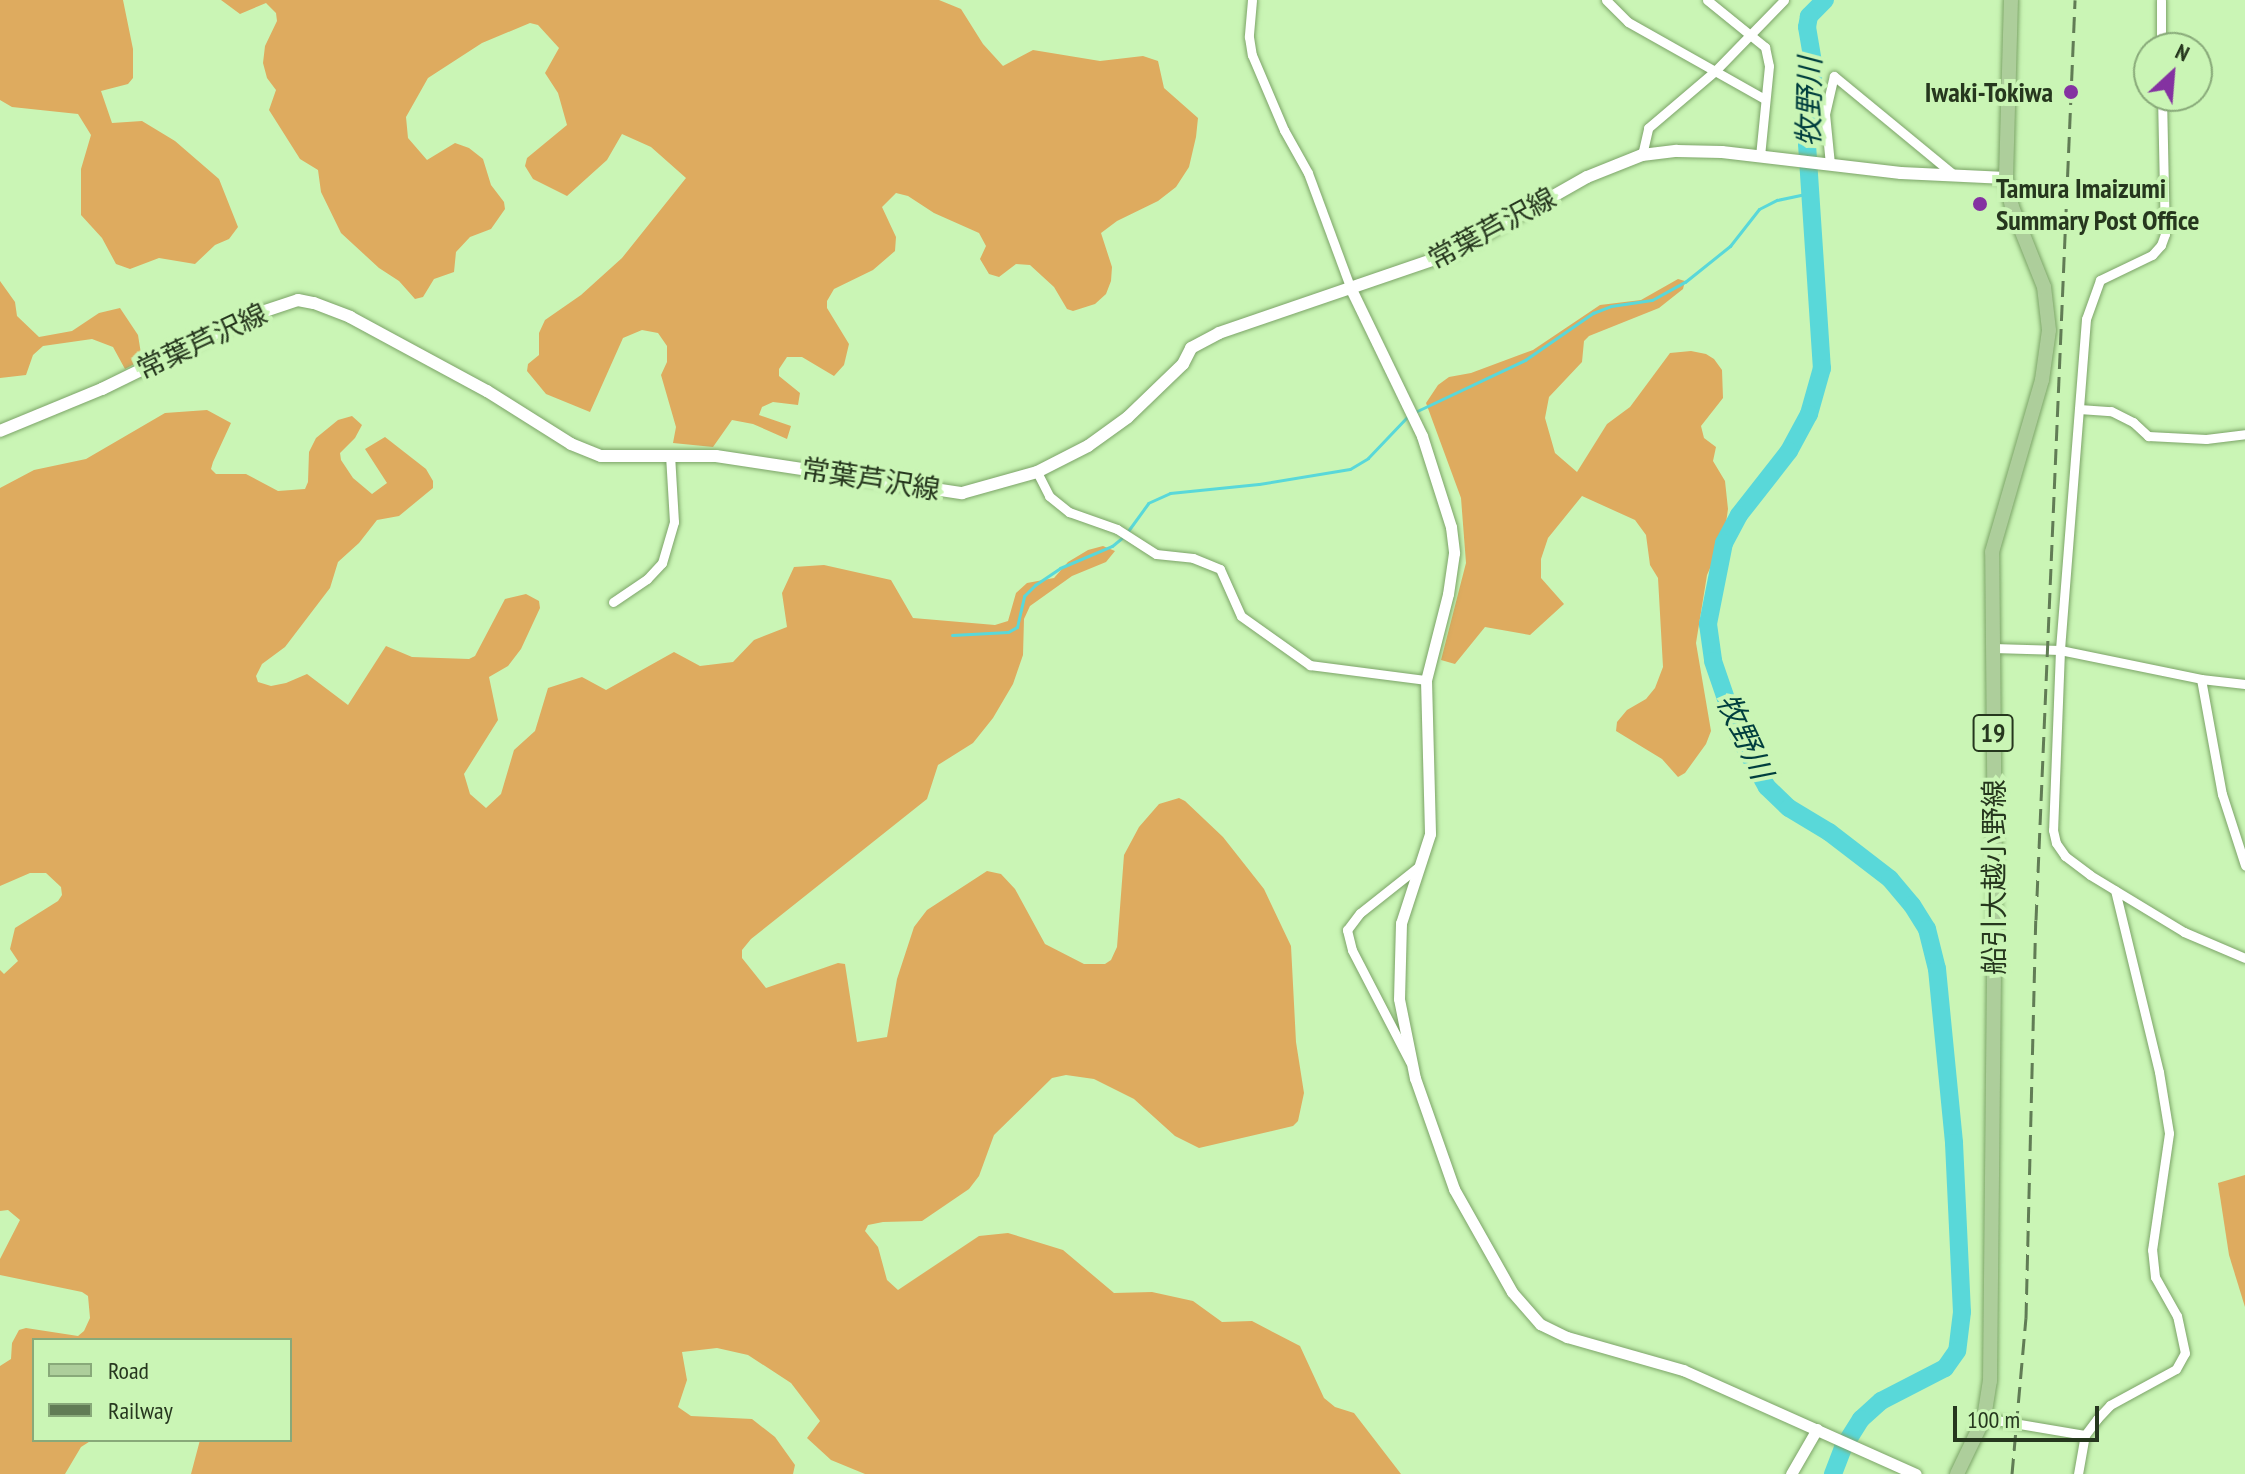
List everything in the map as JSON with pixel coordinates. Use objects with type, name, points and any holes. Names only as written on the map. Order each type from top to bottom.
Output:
[{"type":"main road","name":"船引大越小野線","points":[[1957,1474],[1984,1418],[1990,1381],[1993,1191],[1992,552],[2042,380],[2049,330],[2044,287],[2012,207],[2006,178],[2011,0]]},
{"type":"main road","name":"常葉芦沢線","points":[[0,431],[102,389],[253,315],[298,300],[334,309],[487,391],[585,451],[617,458],[670,455],[749,460],[946,492],[981,489],[1037,472],[1110,432],[1183,364],[1191,348],[1219,333],[1453,253],[1587,177],[1642,155],[1701,151],[2006,178]]},
{"type":"street","points":[[1252,0],[1249,37],[1252,55],[1284,130],[1308,173],[1351,289],[1422,436],[1451,527],[1454,553],[1448,594],[1426,680],[1430,834],[1401,923],[1399,999],[1413,1069],[1454,1189],[1512,1292],[1540,1324],[1567,1337],[1683,1370],[1916,1474]]},
{"type":"street","points":[[1606,0],[1628,22],[1763,98]]},
{"type":"street","points":[[1707,0],[1752,32],[1765,47],[1769,66],[1763,98],[1760,156]]},
{"type":"street","points":[[1642,155],[1648,128],[1715,71],[1784,0]]},
{"type":"street","points":[[2161,0],[2161,32]]},
{"type":"street","points":[[1830,164],[1825,114],[1834,76],[1954,175]]},
{"type":"street","points":[[2162,112],[2165,234],[2161,245],[2152,255],[2100,280],[2092,294],[2086,319],[2060,650],[2053,830],[2056,843],[2065,856],[2115,890],[2184,932],[2245,958]]},
{"type":"street","points":[[2079,409],[2111,411],[2133,422],[2148,436],[2206,439],[2245,434]]},
{"type":"street","points":[[613,602],[647,579],[662,563],[674,522],[670,455]]},
{"type":"street","points":[[1037,472],[1049,496],[1069,512],[1117,529],[1156,554],[1193,558],[1220,569],[1241,616],[1310,665],[1426,680]]},
{"type":"street","points":[[1993,648],[2060,650],[2201,679],[2245,684]]},
{"type":"street","points":[[2201,679],[2222,794],[2245,865]]},
{"type":"street","points":[[1413,1069],[1352,950],[1347,930],[1360,913],[1418,867]]},
{"type":"street","points":[[2078,1474],[2085,1435],[2110,1405],[2176,1369],[2185,1353],[2177,1316],[2155,1277],[2152,1250],[2169,1133],[2159,1072],[2115,890]]},
{"type":"street","points":[[1984,1418],[2085,1435]]},
{"type":"street","points":[[1791,1474],[1817,1429]]},
{"type":"shaded area","points":[[0,0],[123,0],[133,49],[133,78],[128,84],[101,91],[112,123],[142,121],[175,141],[219,179],[238,227],[229,239],[215,245],[195,264],[159,258],[130,269],[116,264],[102,238],[81,215],[81,169],[91,135],[78,114],[12,107],[0,100]]},
{"type":"shaded area","points":[[221,0],[939,0],[961,9],[983,44],[1003,66],[1033,50],[1100,61],[1143,56],[1158,61],[1164,88],[1198,118],[1196,137],[1189,167],[1176,187],[1158,201],[1117,221],[1101,233],[1112,267],[1111,281],[1106,294],[1095,304],[1073,311],[1067,309],[1054,287],[1030,265],[1016,264],[999,277],[989,274],[980,259],[986,246],[979,233],[934,213],[908,196],[896,193],[882,207],[896,237],[895,251],[873,270],[834,289],[827,301],[827,308],[849,344],[844,365],[834,376],[802,357],[787,357],[779,369],[779,376],[800,393],[798,405],[773,402],[762,407],[759,415],[791,426],[787,439],[753,424],[732,420],[713,447],[673,443],[676,427],[661,375],[667,362],[667,346],[658,333],[642,330],[623,338],[590,412],[546,394],[527,371],[528,364],[539,355],[539,333],[545,320],[581,295],[622,258],[686,178],[651,147],[622,134],[607,160],[567,196],[533,179],[525,166],[527,158],[567,125],[558,93],[545,73],[559,48],[538,25],[530,23],[482,43],[428,78],[406,117],[408,138],[427,160],[455,143],[469,148],[483,159],[491,185],[504,202],[505,209],[491,229],[470,237],[456,252],[454,272],[434,279],[423,297],[415,299],[399,281],[379,268],[341,233],[321,192],[318,170],[300,159],[269,110],[276,90],[267,78],[263,63],[265,46],[277,21],[276,13],[266,3],[240,14]]},
{"type":"shaded area","points":[[1678,279],[1685,281],[1683,289],[1659,308],[1589,336],[1584,341],[1582,362],[1549,397],[1545,418],[1555,453],[1577,472],[1607,424],[1630,407],[1670,353],[1691,351],[1706,354],[1722,370],[1723,398],[1701,426],[1704,438],[1716,447],[1713,461],[1725,481],[1728,509],[1724,537],[1707,575],[1696,643],[1711,731],[1706,744],[1685,773],[1678,777],[1662,759],[1616,731],[1617,722],[1627,710],[1646,699],[1655,688],[1663,667],[1658,578],[1650,565],[1646,535],[1635,520],[1582,496],[1548,538],[1541,559],[1541,578],[1564,604],[1530,635],[1485,627],[1455,664],[1441,660],[1466,563],[1461,498],[1426,403],[1438,385],[1449,377],[1471,373],[1533,350],[1600,305],[1641,300]]},
{"type":"shaded area","points":[[0,281],[15,302],[17,316],[39,337],[72,331],[99,313],[120,308],[138,335],[142,360],[125,369],[113,347],[92,339],[43,346],[33,355],[26,375],[0,378]]},
{"type":"shaded area","points":[[207,410],[231,423],[211,469],[216,474],[246,474],[278,491],[305,489],[309,452],[316,438],[338,420],[352,416],[362,425],[355,438],[340,453],[341,460],[353,478],[372,494],[387,483],[365,449],[385,437],[426,469],[433,481],[433,488],[399,516],[377,520],[359,543],[338,562],[330,588],[285,647],[262,664],[256,676],[258,682],[271,686],[307,674],[348,705],[386,646],[412,657],[469,659],[475,656],[505,599],[526,594],[539,601],[540,608],[521,649],[508,666],[489,677],[498,720],[464,774],[470,794],[486,808],[501,794],[514,750],[535,731],[548,688],[582,677],[606,690],[674,652],[700,666],[733,662],[754,640],[787,627],[782,593],[794,567],[824,565],[891,580],[913,618],[995,625],[1008,621],[1016,593],[1027,583],[1054,578],[1068,562],[1088,550],[1103,546],[1115,551],[1106,562],[1072,576],[1030,606],[1024,619],[1023,655],[1013,684],[993,718],[973,743],[938,765],[927,799],[751,939],[742,950],[742,958],[766,988],[838,963],[845,964],[857,1042],[887,1037],[897,979],[914,927],[927,910],[987,871],[1001,874],[1015,889],[1045,944],[1084,964],[1105,964],[1111,960],[1117,947],[1124,855],[1139,827],[1159,804],[1179,798],[1185,801],[1223,837],[1264,889],[1291,946],[1296,1042],[1304,1093],[1298,1121],[1293,1126],[1199,1148],[1175,1136],[1134,1099],[1094,1079],[1066,1075],[1052,1078],[994,1135],[979,1176],[969,1189],[922,1221],[883,1222],[868,1225],[865,1231],[878,1247],[887,1280],[898,1290],[979,1236],[1008,1233],[1063,1250],[1114,1293],[1152,1292],[1193,1301],[1222,1322],[1252,1321],[1300,1346],[1324,1398],[1335,1407],[1354,1413],[1401,1474],[865,1474],[831,1460],[807,1438],[820,1421],[791,1383],[748,1355],[717,1348],[682,1352],[687,1380],[678,1407],[691,1416],[752,1419],[775,1437],[795,1465],[793,1474],[191,1474],[199,1442],[292,1442],[292,1338],[32,1338],[32,1442],[89,1442],[81,1447],[65,1474],[0,1474],[0,1366],[11,1359],[12,1343],[19,1330],[26,1328],[78,1336],[90,1318],[88,1296],[82,1292],[0,1275],[0,1259],[20,1220],[8,1210],[0,1211],[0,970],[4,974],[18,961],[10,949],[15,928],[58,901],[62,895],[61,887],[46,873],[30,873],[0,886],[0,488],[34,470],[86,459],[165,413]]},
{"type":"shaded area","points":[[2245,1175],[2245,1307],[2229,1255],[2218,1183]]},
{"type":"waterway","name":"牧野川","points":[[1825,0],[1809,16],[1807,27],[1814,68],[1807,144],[1822,368],[1809,414],[1789,451],[1739,515],[1724,543],[1708,624],[1713,661],[1739,737],[1767,787],[1789,808],[1829,832],[1890,879],[1927,929],[1937,969],[1954,1143],[1962,1312],[1957,1351],[1945,1368],[1881,1401],[1861,1419],[1843,1448],[1833,1474]]},
{"type":"waterway","points":[[1415,412],[1525,360],[1593,313],[1611,306],[1652,300],[1685,282],[1730,246],[1759,209],[1777,200],[1811,193]]},
{"type":"waterway","points":[[1128,531],[1148,503],[1170,493],[1259,484],[1350,469],[1368,458],[1408,416]]},
{"type":"waterway","points":[[952,635],[1008,632],[1017,627],[1024,596],[1035,585],[1060,568],[1112,546],[1123,537]]},
{"type":"railway","points":[[2012,1474],[2026,1318],[2036,920],[2075,0]]},
{"type":"place","name":"Iwaki-Tokiwa","points":[[2071,92]]},
{"type":"place","name":"Tamura Imaizumi Summary Post Office","points":[[1980,204]]}]
